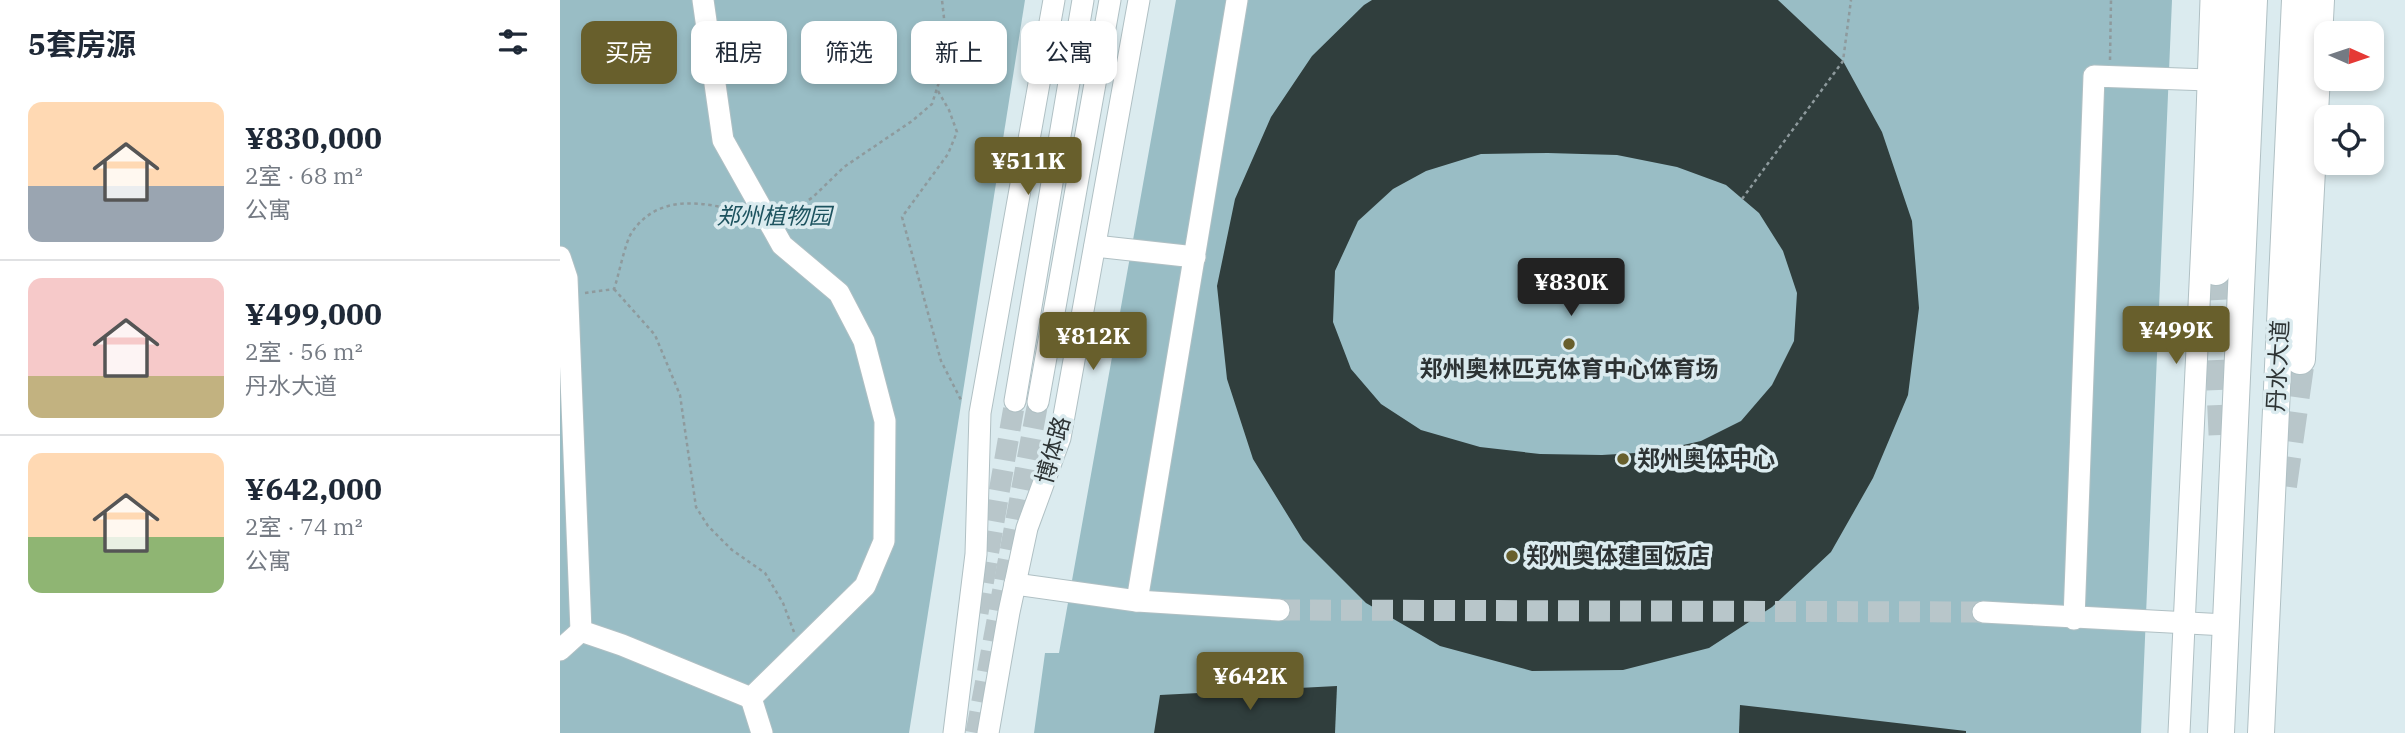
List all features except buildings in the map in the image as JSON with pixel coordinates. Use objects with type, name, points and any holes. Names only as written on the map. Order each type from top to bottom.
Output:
[{"type":"highway","points":[[2216,270],[2229,0]]},
{"type":"highway","points":[[2300,359],[2319,0]]},
{"type":"main road","name":"丹水大道","points":[[2221,733],[2254,0]]},
{"type":"main road","name":"丹水大道","points":[[2261,733],[2295,0]]},
{"type":"street","points":[[703,0],[723,139],[782,245],[839,293],[864,341],[885,421],[884,541],[864,586],[751,698]]},
{"type":"street","points":[[954,733],[976,554],[980,409],[1054,0]]},
{"type":"street","points":[[1015,401],[1083,0]]},
{"type":"street","points":[[1038,402],[1110,0]]},
{"type":"street","name":"博体路","points":[[988,733],[1027,528],[1060,438],[1139,0]]},
{"type":"street","points":[[1137,601],[1237,0]]},
{"type":"street","points":[[2179,733],[2211,0]]},
{"type":"street","points":[[2074,619],[2094,76],[2208,80]]},
{"type":"street","points":[[1095,246],[1195,257]]},
{"type":"street","points":[[560,257],[567,278],[581,631]]},
{"type":"street","points":[[1015,584],[1137,601],[1279,610]]},
{"type":"street","points":[[1983,612],[2074,619],[2226,625]]},
{"type":"street","points":[[581,631],[751,698]]},
{"type":"street","points":[[560,650],[581,631]]},
{"type":"street","points":[[751,698],[762,733]]},
{"type":"path","points":[[614,289],[631,233],[648,216],[678,202],[709,203],[767,218],[786,216],[813,197],[844,167],[886,136],[912,121],[932,104],[948,54],[942,0]]},
{"type":"path","points":[[1742,199],[1843,61],[1851,0]]},
{"type":"path","points":[[2110,76],[2111,0]]},
{"type":"path","points":[[938,91],[957,132],[948,154],[902,218],[941,361],[961,402],[980,409]]},
{"type":"path","points":[[568,296],[614,289]]},
{"type":"path","points":[[614,289],[655,335],[680,395],[696,507],[708,526],[732,550],[765,573],[783,603],[799,652]]},
{"type":"green space","name":"郑州植物园","points":[[560,0],[1025,0],[909,733],[560,733]]},
{"type":"green space","name":"郑州奥体中心","points":[[1176,0],[2172,0],[2141,733],[1034,733],[1045,653],[1059,653]]},
{"type":"tunnel","points":[[2216,270],[2224,444]]},
{"type":"tunnel","points":[[2282,486],[2300,359]]},
{"type":"tunnel","points":[[978,613],[1015,401]]},
{"type":"tunnel","points":[[976,733],[1038,402]]},
{"type":"tunnel","points":[[1279,610],[1983,612]]},
{"type":"place","name":"郑州奥林匹克体育中心体育场","points":[[1569,344]]},
{"type":"place","name":"郑州奥体中心","points":[[1623,459]]},
{"type":"place","name":"郑州奥体建国饭店","points":[[1512,556]]}]
